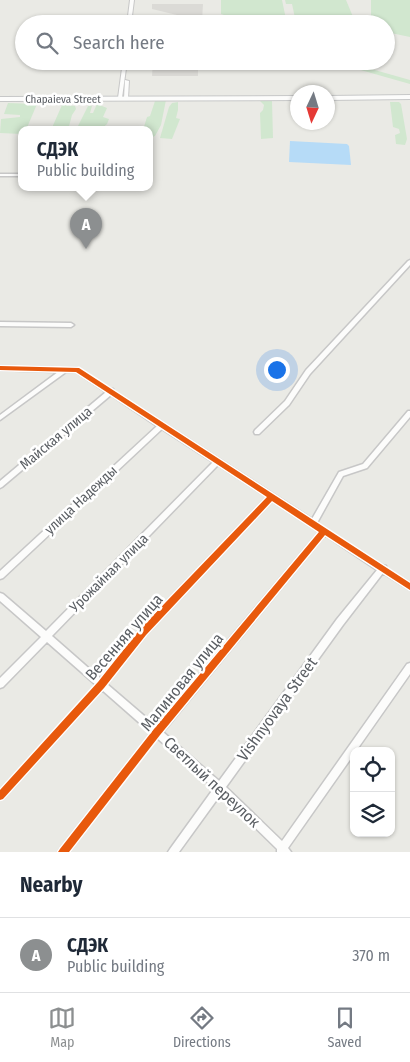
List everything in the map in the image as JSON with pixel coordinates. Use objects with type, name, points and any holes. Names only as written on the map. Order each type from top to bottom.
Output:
[{"type":"main road","points":[[335,98],[410,97]]},
{"type":"main road","name":"Chapaieva Street","points":[[0,99],[290,98]]},
{"type":"street","points":[[131,15],[134,0]]},
{"type":"street","points":[[133,15],[134,0]]},
{"type":"street","points":[[123,98],[125,70]]},
{"type":"street","points":[[123,98],[128,70]]},
{"type":"street","points":[[0,175],[18,175]]},
{"type":"street","points":[[257,432],[287,403],[308,372],[410,262]]},
{"type":"street","points":[[0,324],[72,325]]},
{"type":"street","points":[[0,368],[77,370],[410,587]]},
{"type":"street","points":[[0,418],[3,413],[66,369]]},
{"type":"street","name":"Майская улица","points":[[0,484],[111,391]]},
{"type":"street","points":[[312,524],[341,474],[366,466],[410,413]]},
{"type":"street","name":"улица Надежды","points":[[0,576],[162,424]]},
{"type":"street","name":"Урожайная улица","points":[[0,684],[218,461]]},
{"type":"street","name":"Весенняя улица","points":[[0,796],[101,685],[143,632],[271,497]]},
{"type":"street","name":"Малиновая улица","points":[[63,852],[157,732],[324,531]]},
{"type":"street","name":"Vishnyovaya Street","points":[[173,852],[340,622],[383,568]]},
{"type":"street","name":"Светлый переулок","points":[[0,596],[220,787],[283,851]]},
{"type":"street","points":[[283,851],[410,667]]},
{"type":"shaded area","points":[[152,4],[203,4],[202,15],[177,15],[152,9]]},
{"type":"shaded area","points":[[152,70],[198,70],[198,76],[152,76]]},
{"type":"green space","points":[[221,0],[282,0],[285,15],[224,15],[221,14]]},
{"type":"green space","points":[[285,0],[346,0],[352,15],[294,15],[292,4],[286,4]]},
{"type":"green space","points":[[371,0],[410,0],[410,37],[395,34],[395,15],[371,15]]},
{"type":"green space","points":[[361,70],[375,70],[410,80],[410,84]]},
{"type":"green space","points":[[166,100],[161,125],[153,137],[153,126],[144,126],[155,101]]},
{"type":"green space","points":[[260,101],[272,101],[273,138],[261,139],[260,113],[264,105]]},
{"type":"green space","points":[[178,102],[176,118],[180,119],[172,139],[160,138],[169,107],[172,103]]},
{"type":"green space","points":[[390,102],[399,102],[401,104],[407,139],[405,145],[396,144],[395,135],[400,133],[399,129],[393,127]]},
{"type":"green space","points":[[8,103],[37,104],[28,126],[18,126],[18,134],[0,133],[1,119],[20,117],[20,115],[4,114]]},
{"type":"green space","points":[[97,104],[107,108],[103,117],[109,119],[107,124],[105,126],[78,126],[88,106],[92,106],[90,113],[93,113]]},
{"type":"green space","points":[[62,105],[75,106],[76,109],[69,126],[53,126]]},
{"type":"water","points":[[290,141],[347,144],[349,146],[351,165],[289,162]]},
{"type":"cycle path","points":[[0,368],[77,370],[410,587]]},
{"type":"cycle path","points":[[0,796],[101,685],[143,632],[271,497]]},
{"type":"cycle path","points":[[63,852],[157,732],[324,531]]},
{"type":"place","name":"СДЭК","points":[[86,249]]}]
